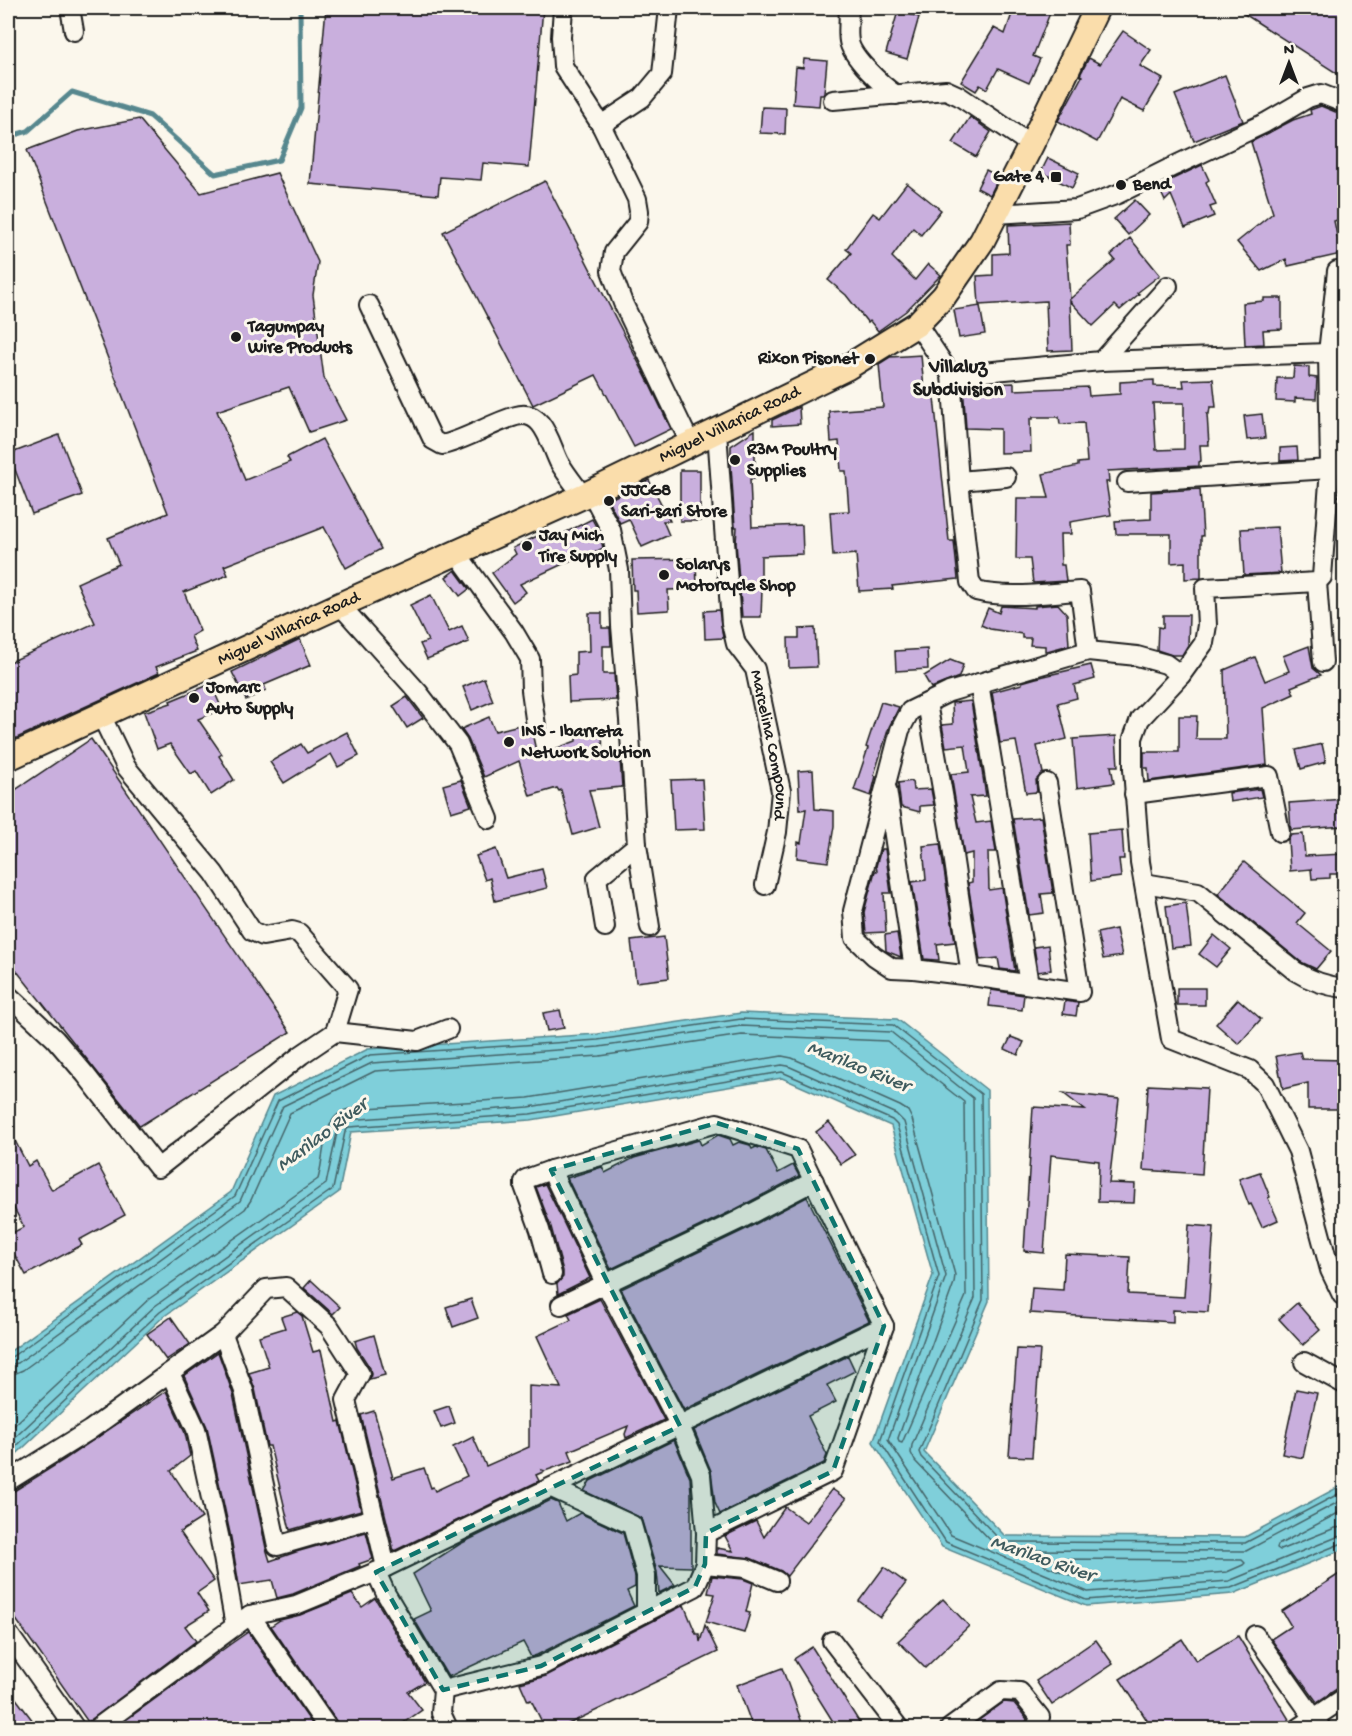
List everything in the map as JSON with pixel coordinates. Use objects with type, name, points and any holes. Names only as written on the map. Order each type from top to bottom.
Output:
[{"type":"main road","name":"Miguel Villarica Road","points":[[8,758],[691,445],[846,368],[917,324],[944,296],[982,241],[1097,8]]},
{"type":"street","points":[[69,8],[74,31]]},
{"type":"street","points":[[563,8],[561,37],[563,66],[601,125],[638,199],[638,222],[614,252],[611,271],[623,303],[691,445]]},
{"type":"street","points":[[601,125],[642,98],[662,74],[669,8]]},
{"type":"street","points":[[848,8],[850,48],[879,83],[896,95]]},
{"type":"street","points":[[833,100],[946,90],[959,96],[1031,145]]},
{"type":"street","points":[[996,214],[1077,209],[1118,195],[1265,123],[1308,98],[1322,94],[1344,103]]},
{"type":"street","points":[[1337,272],[1328,353],[1330,470],[1322,577],[1317,582],[1206,588],[1208,625],[1204,643],[1181,675],[1140,719],[1133,738],[1134,794],[1140,862],[1171,1039],[1250,1070],[1265,1084],[1298,1151],[1330,1270],[1342,1294]]},
{"type":"street","points":[[1101,361],[1168,286]]},
{"type":"street","points":[[369,305],[433,440],[442,445],[455,442],[518,415],[531,416],[542,424],[560,462],[587,494],[611,530],[619,570],[637,845],[650,927]]},
{"type":"street","points":[[917,324],[951,375],[970,582],[976,591],[988,594],[1080,591],[1088,651]]},
{"type":"street","points":[[951,375],[1101,361],[1328,353]]},
{"type":"street","name":"Marcelina Compound","points":[[717,432],[731,623],[736,644],[754,669],[781,791],[777,832],[765,885]]},
{"type":"street","points":[[1127,482],[1330,470]]},
{"type":"street","points":[[959,481],[1006,477]]},
{"type":"street","points":[[456,552],[514,632],[530,659],[536,726]]},
{"type":"street","points":[[1317,582],[1323,662]]},
{"type":"street","points":[[340,605],[418,692],[458,744],[489,819]]},
{"type":"street","points":[[1047,783],[1080,992],[971,976],[892,968],[874,956],[855,938],[853,911],[900,730],[910,711],[949,692],[1088,651],[1137,656],[1166,664],[1181,675]]},
{"type":"street","points":[[979,684],[1029,984]]},
{"type":"street","points":[[927,703],[949,828],[971,976]]},
{"type":"street","points":[[8,995],[55,1039],[158,1168],[301,1055],[335,1032],[348,989],[299,933],[292,931],[263,936],[252,931],[214,873],[126,767],[101,714]]},
{"type":"street","points":[[1134,794],[1269,776],[1280,832]]},
{"type":"street","points":[[886,782],[914,969]]},
{"type":"street","points":[[605,927],[597,878],[637,845]]},
{"type":"street","points":[[1144,883],[1198,892],[1310,981],[1344,988]]},
{"type":"street","points":[[335,1032],[417,1041],[448,1029]]},
{"type":"street","points":[[552,1274],[524,1182],[526,1179],[717,1123],[798,1149],[884,1326],[832,1471],[706,1533]]},
{"type":"street","points":[[443,1690],[541,1666],[695,1587],[705,1564],[706,1533],[701,1475],[680,1426],[606,1285],[551,1170]]},
{"type":"street","points":[[561,1305],[739,1220],[814,1181]]},
{"type":"street","points":[[8,1481],[90,1430],[223,1334],[266,1289],[286,1287],[329,1326],[360,1374],[346,1400],[374,1518],[386,1594],[443,1690],[441,1713],[448,1728]]},
{"type":"street","points":[[97,1728],[250,1615],[296,1605],[381,1570],[884,1326]]},
{"type":"street","points":[[223,1334],[244,1391],[277,1546],[374,1518]]},
{"type":"street","points":[[1304,1362],[1344,1383]]},
{"type":"street","points":[[170,1373],[196,1429],[220,1540],[235,1626]]},
{"type":"street","points":[[552,1488],[632,1525],[646,1575],[646,1611]]},
{"type":"street","points":[[705,1564],[746,1568],[777,1581]]},
{"type":"street","points":[[250,1615],[328,1728]]},
{"type":"street","points":[[8,1633],[75,1728]]},
{"type":"street","points":[[1255,1635],[1311,1725],[1344,1698]]},
{"type":"street","points":[[832,1641],[899,1728]]},
{"type":"street","points":[[950,1728],[1001,1691],[1020,1692],[1040,1718],[1036,1728]]},
{"type":"highlighted area","points":[[717,1123],[798,1149],[884,1326],[833,1471],[706,1533],[705,1564],[695,1587],[541,1666],[443,1690],[376,1572],[680,1426],[551,1170]]},
{"type":"water","name":"Marilao River","points":[[741,1013],[897,1019],[987,1090],[989,1301],[924,1452],[1005,1536],[1245,1537],[1344,1484],[1344,1549],[1233,1594],[1086,1606],[942,1547],[873,1442],[933,1275],[891,1126],[782,1078],[531,1120],[351,1132],[339,1192],[163,1317],[8,1462],[8,1353],[231,1192],[273,1096],[368,1049],[598,1034]]},
{"type":"building","points":[[326,8],[543,8],[529,167],[483,163],[481,180],[440,177],[438,195],[310,184]]},
{"type":"building","points":[[1014,8],[1052,8],[1033,56],[1040,59],[1029,83],[998,69],[987,89],[980,85],[976,91],[961,82],[994,28],[1005,34]]},
{"type":"building","points":[[1235,8],[1344,8],[1344,78]]},
{"type":"building","points":[[898,11],[919,17],[907,59],[886,53]]},
{"type":"building","points":[[1123,31],[1151,50],[1140,66],[1163,79],[1144,111],[1120,99],[1097,142],[1058,121],[1089,58],[1100,64]]},
{"type":"building","points":[[804,59],[827,61],[824,93],[820,95],[819,106],[793,104],[796,67],[803,68]]},
{"type":"building","points":[[1225,75],[1243,121],[1194,141],[1175,95]]},
{"type":"building","points":[[1321,106],[1338,113],[1342,138],[1344,137],[1344,218],[1334,221],[1341,254],[1288,266],[1286,259],[1261,271],[1237,242],[1273,213],[1251,142],[1293,120],[1311,114],[1310,110]]},
{"type":"building","points":[[762,107],[786,108],[785,134],[760,133]]},
{"type":"building","points":[[970,117],[991,132],[976,157],[953,143]]},
{"type":"building","points":[[139,119],[201,193],[277,173],[318,262],[313,295],[324,378],[346,420],[309,432],[289,387],[217,411],[245,480],[290,462],[287,457],[322,439],[381,549],[346,568],[324,527],[224,566],[228,575],[184,592],[200,631],[191,636],[197,651],[156,667],[159,673],[8,742],[8,663],[95,623],[77,583],[119,564],[108,538],[168,513],[27,150],[78,131]]},
{"type":"building","points":[[1048,158],[1079,173],[1072,188],[1041,172]]},
{"type":"building","points":[[1202,165],[1209,180],[1206,182],[1216,205],[1210,207],[1214,216],[1185,228],[1171,195],[1165,201],[1158,186]]},
{"type":"building","points":[[986,170],[999,177],[990,195],[977,188]]},
{"type":"building","points":[[545,181],[671,429],[634,447],[596,375],[533,405],[443,232]]},
{"type":"building","points":[[907,183],[941,210],[921,235],[913,228],[892,257],[915,280],[928,264],[941,275],[906,311],[878,331],[870,321],[868,323],[846,295],[828,280],[851,253],[846,249],[873,213],[880,218]]},
{"type":"building","points":[[1135,200],[1149,215],[1128,235],[1114,219]]},
{"type":"building","points":[[1069,222],[1070,245],[1066,245],[1070,299],[1115,260],[1111,255],[1130,238],[1160,275],[1120,310],[1115,305],[1093,326],[1070,301],[1072,350],[1048,351],[1046,301],[979,305],[977,276],[993,275],[993,254],[1009,253],[1008,225]]},
{"type":"building","points":[[1264,298],[1282,298],[1282,329],[1263,330],[1264,344],[1245,345],[1243,303],[1264,301]]},
{"type":"building","points":[[980,306],[985,334],[959,338],[954,310]]},
{"type":"building","points":[[921,355],[924,389],[933,388],[949,541],[954,541],[958,579],[892,586],[893,589],[859,591],[856,554],[833,556],[830,512],[849,511],[846,471],[841,471],[839,441],[831,442],[829,411],[883,407],[879,364],[890,357]]},
{"type":"building","points":[[1294,366],[1309,367],[1309,377],[1317,378],[1316,399],[1295,398],[1295,402],[1276,401],[1277,378],[1293,378]]},
{"type":"building","points":[[1213,379],[1216,407],[1210,407],[1209,414],[1207,414],[1209,445],[1200,445],[1199,466],[1108,471],[1109,482],[1106,482],[1111,515],[1070,522],[1071,534],[1060,534],[1061,565],[1064,565],[1066,581],[1033,583],[1030,559],[1016,559],[1017,498],[1049,498],[1043,474],[1087,462],[1084,423],[1060,424],[1059,417],[1033,417],[1030,419],[1031,452],[1000,453],[1000,429],[966,428],[963,385],[1014,383],[1014,390],[1088,387],[1089,396],[1120,394],[1120,382],[1154,380],[1154,386],[1184,387],[1183,380]],"holes":[[[1153,403],[1184,403],[1184,449],[1156,450]]]},
{"type":"building","points":[[799,407],[800,424],[772,426],[772,420]]},
{"type":"building","points":[[1262,414],[1265,438],[1247,440],[1244,416]]},
{"type":"building","points":[[755,430],[755,479],[750,479],[752,527],[802,525],[803,554],[761,556],[761,617],[742,617],[731,446]]},
{"type":"building","points":[[59,435],[82,495],[32,514],[9,454]]},
{"type":"building","points":[[1297,447],[1298,460],[1280,461],[1280,448]]},
{"type":"building","points":[[680,470],[700,470],[700,521],[680,521]]},
{"type":"building","points":[[649,480],[670,521],[663,521],[669,535],[642,547],[629,519],[620,523],[608,500]]},
{"type":"building","points":[[1200,489],[1203,536],[1201,536],[1201,578],[1185,579],[1185,562],[1171,563],[1171,534],[1116,534],[1115,521],[1151,519],[1151,492]]},
{"type":"building","points":[[592,519],[600,534],[603,548],[582,559],[580,556],[520,584],[526,592],[513,602],[492,573],[516,554],[513,548],[547,531],[551,540]]},
{"type":"building","points":[[1277,527],[1281,573],[1244,575],[1241,529]]},
{"type":"building","name":"Solarys Motorcycle Shop","points":[[696,559],[697,589],[668,590],[669,610],[637,612],[636,590],[633,590],[632,560]]},
{"type":"building","points":[[455,570],[469,589],[460,596],[446,577]]},
{"type":"building","points":[[431,595],[449,632],[462,626],[469,642],[427,659],[420,644],[428,641],[410,605]]},
{"type":"building","points":[[1058,604],[1067,614],[1069,645],[1047,651],[1045,651],[1045,646],[1030,645],[1031,638],[1022,638],[1022,634],[990,629],[981,625],[988,608],[999,613],[1001,606],[1035,608],[1035,606]]},
{"type":"building","points":[[719,610],[723,638],[705,639],[704,611]]},
{"type":"building","points":[[589,613],[602,613],[602,628],[610,628],[611,646],[603,646],[603,674],[614,674],[616,700],[569,702],[568,676],[576,675],[576,652],[590,651]]},
{"type":"building","points":[[1163,615],[1189,615],[1188,645],[1182,655],[1172,655],[1157,650],[1158,627],[1163,628]]},
{"type":"building","points":[[815,628],[817,667],[789,668],[788,638],[799,638],[799,629]]},
{"type":"building","points":[[300,639],[311,665],[264,685],[266,690],[246,700],[232,672]]},
{"type":"building","points":[[1309,646],[1313,668],[1321,675],[1291,687],[1294,694],[1263,708],[1267,765],[1149,781],[1148,768],[1144,768],[1144,752],[1179,752],[1179,716],[1197,716],[1196,739],[1226,739],[1224,670],[1255,657],[1265,681],[1289,671],[1283,656]]},
{"type":"building","points":[[927,649],[928,669],[896,671],[895,651]]},
{"type":"building","points":[[950,660],[963,665],[959,677],[931,688],[924,676]]},
{"type":"building","points":[[1091,665],[1095,679],[1074,685],[1077,698],[1058,703],[1067,739],[1037,746],[1043,773],[1036,780],[1037,792],[1026,793],[1016,741],[1000,743],[992,692],[1036,678]]},
{"type":"building","points":[[484,678],[493,701],[472,710],[463,687]]},
{"type":"building","points":[[211,684],[222,709],[198,719],[222,754],[219,756],[234,780],[211,795],[196,771],[191,774],[170,744],[157,749],[144,712],[171,703],[170,701]]},
{"type":"building","points":[[407,697],[423,718],[407,728],[393,706]]},
{"type":"building","points":[[971,701],[986,796],[970,797],[976,823],[991,821],[996,852],[988,852],[989,890],[1002,888],[1015,971],[1000,969],[998,958],[980,960],[968,883],[972,882],[972,853],[964,855],[951,774],[969,772],[965,745],[946,747],[942,725],[953,724],[952,703]]},
{"type":"building","points":[[881,702],[899,707],[889,727],[874,775],[876,776],[871,796],[854,790]]},
{"type":"building","points":[[489,717],[495,731],[524,724],[527,732],[533,737],[539,755],[576,741],[576,731],[602,729],[603,760],[620,759],[622,787],[589,790],[599,827],[573,835],[561,790],[557,788],[530,796],[519,761],[484,777],[468,739],[461,729]]},
{"type":"building","points":[[347,732],[359,756],[338,767],[331,754],[284,783],[270,762],[301,744],[307,753]]},
{"type":"building","points":[[1116,736],[1118,766],[1111,766],[1114,783],[1077,788],[1073,739]]},
{"type":"building","points":[[91,739],[290,1032],[140,1126],[8,960],[8,795]]},
{"type":"building","points":[[1322,744],[1326,762],[1301,769],[1296,750]]},
{"type":"building","points":[[813,770],[815,809],[834,811],[828,862],[797,858],[798,842],[801,843],[806,809],[800,810],[798,771]]},
{"type":"building","points":[[702,779],[705,829],[674,830],[671,780]]},
{"type":"building","points":[[461,780],[471,806],[451,812],[443,785]]},
{"type":"building","points":[[912,781],[913,790],[931,789],[934,805],[920,806],[920,812],[901,807],[898,783]]},
{"type":"building","points":[[1260,789],[1262,797],[1230,802],[1229,793]]},
{"type":"building","points":[[1344,799],[1344,826],[1291,830],[1289,803]]},
{"type":"building","points":[[1041,817],[1053,893],[1041,894],[1044,913],[1029,915],[1013,819]]},
{"type":"building","points":[[1122,830],[1124,859],[1119,859],[1121,877],[1091,881],[1088,833]]},
{"type":"building","points":[[1303,834],[1305,856],[1344,854],[1344,874],[1330,874],[1330,878],[1312,879],[1311,869],[1290,871],[1288,840],[1291,835]]},
{"type":"building","points":[[940,844],[955,942],[937,944],[939,960],[924,959],[912,882],[926,880],[923,846]]},
{"type":"building","points":[[496,849],[506,878],[542,869],[547,888],[495,901],[490,878],[485,880],[476,856]]},
{"type":"building","points":[[881,849],[885,849],[891,893],[884,893],[886,932],[866,933],[864,912],[875,871],[877,871],[876,866]]},
{"type":"building","points":[[1244,862],[1305,913],[1297,923],[1331,951],[1316,969],[1301,962],[1218,894]]},
{"type":"building","points":[[1186,903],[1191,946],[1171,948],[1166,906]]},
{"type":"building","points":[[1116,929],[1122,956],[1103,959],[1097,933]]},
{"type":"building","points":[[897,933],[901,957],[886,951],[885,935]]},
{"type":"building","points":[[1214,935],[1231,949],[1216,967],[1199,954]]},
{"type":"building","points":[[664,937],[669,978],[636,982],[631,941]]},
{"type":"building","points":[[1048,945],[1051,970],[1038,972],[1034,947]]},
{"type":"building","points":[[1177,988],[1205,988],[1205,1005],[1177,1005]]},
{"type":"building","points":[[991,990],[1024,995],[1022,1010],[989,1006]]},
{"type":"building","points":[[1238,999],[1261,1019],[1239,1044],[1216,1024]]},
{"type":"building","points":[[1065,1001],[1078,1003],[1076,1016],[1063,1014]]},
{"type":"building","points":[[560,1010],[564,1028],[547,1031],[543,1013]]},
{"type":"building","points":[[1011,1037],[1024,1042],[1018,1055],[1005,1049]]},
{"type":"building","points":[[1300,1052],[1302,1059],[1344,1060],[1344,1109],[1308,1109],[1308,1083],[1283,1089],[1276,1056]]},
{"type":"building","points":[[1148,1085],[1207,1088],[1202,1174],[1143,1170]]},
{"type":"building","points":[[1063,1093],[1119,1099],[1109,1183],[1135,1184],[1134,1203],[1098,1202],[1099,1161],[1051,1155],[1044,1253],[1024,1251],[1033,1107],[1085,1110]]},
{"type":"building","points":[[829,1122],[855,1155],[841,1164],[816,1132]]},
{"type":"building","points":[[8,1127],[28,1166],[36,1161],[52,1190],[98,1165],[125,1215],[79,1240],[82,1245],[26,1275],[8,1243],[8,1235],[24,1227],[8,1197]]},
{"type":"building","points":[[718,1135],[730,1139],[733,1145],[739,1142],[750,1145],[752,1149],[756,1147],[766,1150],[778,1173],[793,1165],[799,1176],[611,1269],[567,1178],[602,1167],[605,1173],[634,1158],[699,1140],[701,1145]]},
{"type":"building","points":[[1260,1172],[1278,1220],[1262,1227],[1251,1204],[1249,1205],[1239,1179]]},
{"type":"building","points":[[545,1184],[590,1278],[558,1294],[557,1284],[563,1277],[563,1271],[551,1227],[536,1187]]},
{"type":"building","points":[[807,1197],[869,1321],[684,1410],[621,1289]]},
{"type":"building","points":[[1189,1225],[1214,1227],[1208,1312],[1173,1310],[1173,1322],[1030,1313],[1032,1288],[1063,1290],[1065,1254],[1130,1257],[1128,1294],[1184,1297]]},
{"type":"building","points":[[311,1280],[340,1307],[333,1314],[304,1288]]},
{"type":"building","points":[[471,1299],[478,1318],[453,1327],[446,1307]]},
{"type":"building","points":[[600,1299],[664,1420],[626,1438],[628,1426],[569,1451],[573,1461],[542,1470],[543,1472],[536,1475],[539,1481],[394,1551],[361,1415],[374,1411],[393,1478],[424,1468],[431,1488],[433,1487],[435,1491],[467,1476],[453,1447],[473,1437],[486,1466],[529,1447],[529,1386],[561,1388],[537,1336],[571,1320],[568,1314]]},
{"type":"building","points":[[1297,1303],[1320,1330],[1303,1345],[1279,1319]]},
{"type":"building","points":[[297,1312],[302,1316],[313,1352],[321,1350],[337,1422],[340,1421],[361,1510],[290,1530],[270,1446],[267,1446],[255,1389],[249,1373],[269,1367],[259,1336],[285,1328],[281,1317]]},
{"type":"building","points":[[171,1317],[190,1344],[166,1360],[147,1334]]},
{"type":"building","points":[[374,1335],[385,1375],[370,1379],[370,1368],[355,1341]]},
{"type":"building","points":[[1017,1349],[1040,1350],[1032,1457],[1009,1456]]},
{"type":"building","points":[[218,1352],[233,1394],[270,1561],[366,1532],[373,1559],[293,1594],[277,1598],[272,1580],[239,1585],[207,1427],[184,1376]]},
{"type":"building","points":[[848,1356],[855,1371],[827,1385],[836,1402],[808,1416],[827,1455],[824,1463],[720,1514],[715,1503],[711,1471],[694,1430]]},
{"type":"building","points":[[1296,1389],[1317,1393],[1303,1458],[1282,1454]]},
{"type":"building","points":[[166,1391],[185,1433],[190,1456],[171,1471],[202,1518],[180,1532],[214,1581],[197,1593],[209,1611],[185,1626],[196,1641],[88,1722],[8,1608],[8,1492],[14,1491],[65,1459]]},
{"type":"building","points":[[449,1406],[455,1423],[441,1428],[434,1411]]},
{"type":"building","points":[[674,1440],[690,1478],[691,1567],[660,1566],[675,1585],[659,1593],[657,1572],[641,1518],[584,1491],[590,1481]]},
{"type":"building","points":[[832,1489],[846,1499],[787,1576],[781,1571],[750,1558],[717,1554],[717,1548],[733,1551],[725,1536],[756,1521],[764,1537],[785,1507],[806,1522]]},
{"type":"building","points":[[551,1500],[558,1503],[566,1521],[580,1513],[623,1533],[635,1577],[635,1587],[627,1591],[634,1606],[537,1655],[531,1657],[523,1642],[448,1677],[414,1619],[431,1611],[413,1574],[460,1544]]},
{"type":"building","points":[[884,1567],[906,1583],[880,1617],[859,1601]]},
{"type":"building","points":[[1344,1571],[1344,1684],[1317,1702],[1271,1639],[1291,1626],[1282,1611]]},
{"type":"building","points":[[712,1576],[743,1579],[753,1583],[746,1612],[750,1613],[744,1633],[706,1622],[715,1594],[708,1593]]},
{"type":"building","points":[[352,1594],[362,1607],[375,1598],[425,1682],[408,1692],[422,1710],[396,1728],[339,1728],[271,1626],[280,1620],[300,1615]]},
{"type":"building","points":[[943,1599],[969,1626],[925,1668],[898,1641]]},
{"type":"building","points":[[684,1605],[696,1634],[699,1634],[700,1642],[705,1625],[718,1652],[560,1728],[545,1728],[520,1683],[546,1676]]},
{"type":"building","points":[[248,1632],[315,1728],[115,1728],[232,1643]]},
{"type":"building","points":[[1238,1636],[1290,1721],[1278,1728],[1152,1728],[1120,1679],[1182,1639],[1196,1661]]},
{"type":"building","points":[[1096,1640],[1113,1664],[1052,1705],[1036,1681]]},
{"type":"building","points":[[812,1647],[863,1728],[837,1728],[794,1659]]},
{"type":"building","points":[[782,1668],[804,1728],[753,1728],[737,1685]]},
{"type":"building","points":[[8,1688],[33,1721],[38,1728],[8,1728]]},
{"type":"building","points":[[1004,1702],[1014,1703],[1027,1719],[1026,1722],[1016,1728],[968,1728]]},
{"type":"waterway","points":[[8,137],[28,131],[72,92],[150,116],[215,174],[279,160],[301,108],[300,8]]},
{"type":"place","name":"Gate 4","points":[[1056,177]]},
{"type":"place","name":"Bend","points":[[1121,185]]},
{"type":"place","name":"Tagumpay Wire Products","points":[[236,337]]},
{"type":"place","name":"Rixon Pisonet","points":[[870,359]]},
{"type":"place","name":"R3M Poultry Supplies","points":[[735,460]]},
{"type":"place","name":"JJCG8 Sari-sari Store","points":[[609,501]]},
{"type":"place","name":"Jay Mich Tire Supply","points":[[527,546]]},
{"type":"place","name":"Solarys Motorcycle Shop","points":[[664,575]]},
{"type":"place","name":"Jomarc Auto Supply","points":[[194,698]]},
{"type":"place","name":"INS - Ibarreta Network Solution","points":[[509,742]]},
{"type":"district","name":"Villaluz Subdivision","points":[[958,380]]}]
